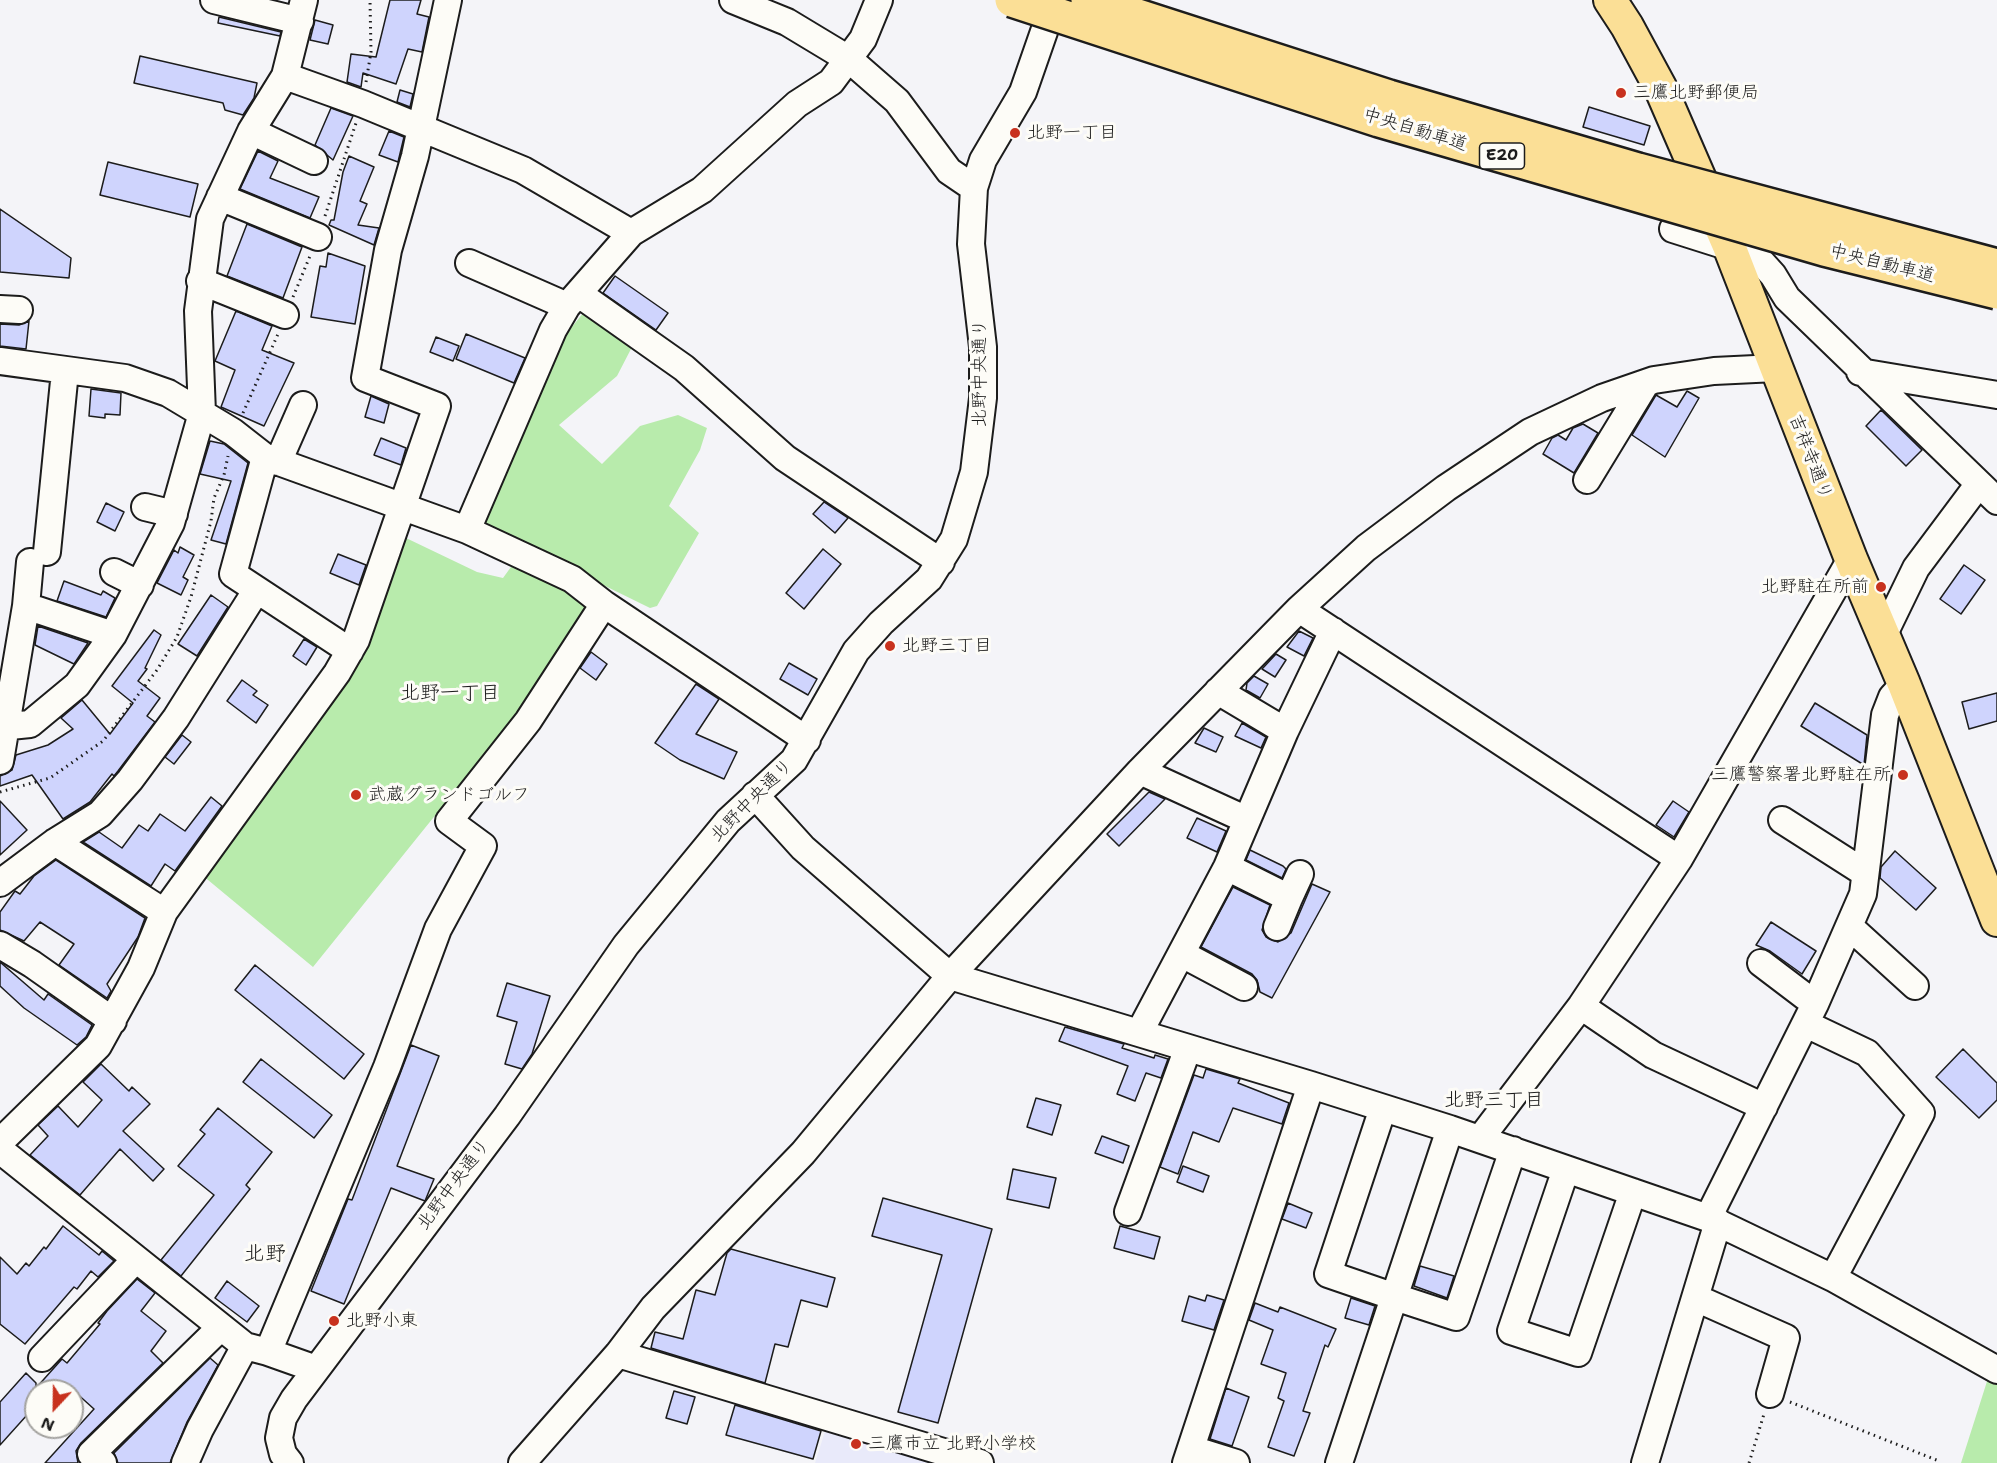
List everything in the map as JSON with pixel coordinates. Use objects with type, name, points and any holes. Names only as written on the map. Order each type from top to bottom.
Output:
[{"type":"highway","name":"中央自動車道","points":[[1012,0],[1379,120],[1824,249],[1997,292]]},
{"type":"highway","name":"中央自動車道","points":[[1088,0],[1377,93],[1626,166],[1997,266]]},
{"type":"main road","name":"吉祥寺通り","points":[[1610,0],[1660,87],[1729,246],[1851,560],[1904,684],[1997,920]]},
{"type":"street","points":[[3,727],[30,724],[77,685],[113,635],[158,552],[174,514],[202,413],[198,311],[200,281],[210,219],[251,131],[285,76],[302,11],[214,0]]},
{"type":"street","points":[[0,1142],[92,1052],[113,1021],[141,968],[164,912],[350,651],[437,406],[365,378],[388,250],[421,129],[422,115],[448,0]]},
{"type":"street","points":[[733,0],[787,22],[850,60],[897,101],[949,171],[974,188]]},
{"type":"street","points":[[467,531],[553,330],[573,300],[631,233],[702,190],[797,104],[831,82],[850,60],[863,39],[879,0]]},
{"type":"street","name":"北野中央通り","points":[[290,1463],[283,1454],[279,1438],[283,1418],[316,1369],[507,1116],[626,945],[728,820],[794,760],[856,651],[881,623],[928,579],[941,562],[962,518],[974,472],[980,435],[983,347],[971,244],[974,188],[983,160],[1023,92],[1055,0]]},
{"type":"street","points":[[285,76],[523,170],[631,233]]},
{"type":"street","points":[[251,131],[314,161]]},
{"type":"street","points":[[220,197],[318,237]]},
{"type":"street","points":[[1673,229],[1755,255],[1773,275],[1787,298],[1860,372],[1988,493],[1916,568],[1882,636]]},
{"type":"street","points":[[469,263],[573,300],[684,368],[785,458],[941,562]]},
{"type":"street","points":[[200,281],[285,315]]},
{"type":"street","points":[[0,361],[125,378],[168,393],[271,459],[467,531],[572,579],[604,604],[807,740]]},
{"type":"street","points":[[522,1463],[618,1354],[653,1308],[803,1153],[950,976],[1140,771],[1299,609],[1366,548],[1446,488],[1530,432],[1602,398],[1646,383],[1714,371],[1776,368]]},
{"type":"street","points":[[0,761],[3,727],[26,606],[38,557],[65,371]]},
{"type":"street","points":[[1860,372],[1997,395]]},
{"type":"street","points":[[1587,480],[1646,383]]},
{"type":"street","points":[[303,405],[271,459],[233,574],[350,651]]},
{"type":"street","points":[[145,507],[174,514]]},
{"type":"street","points":[[1480,1139],[1581,1006],[1679,859],[1851,560]]},
{"type":"street","points":[[114,572],[140,585]]},
{"type":"street","points":[[0,883],[55,842],[100,814],[130,780],[214,660],[256,591]]},
{"type":"street","points":[[185,1463],[200,1430],[256,1349],[387,1067],[438,929],[483,846],[449,821],[528,721],[604,604]]},
{"type":"street","points":[[26,606],[113,635]]},
{"type":"street","points":[[1299,609],[1679,859]]},
{"type":"street","points":[[1139,1033],[1227,867],[1285,731],[1333,631]]},
{"type":"street","points":[[1645,1463],[1696,1298],[1713,1220],[1764,1107],[1810,1014],[1863,894],[1885,715],[1892,697],[1904,684]]},
{"type":"street","points":[[1218,691],[1285,731]]},
{"type":"street","points":[[1140,771],[1247,820]]},
{"type":"street","points":[[755,795],[803,848],[950,976],[1311,1084],[1513,1150],[1713,1220],[1833,1278],[1997,1370]]},
{"type":"street","points":[[1782,820],[1865,873]]},
{"type":"street","points":[[55,842],[164,912]]},
{"type":"street","points":[[1227,867],[1289,898]]},
{"type":"street","points":[[1277,927],[1300,874]]},
{"type":"street","points":[[1849,926],[1914,986]]},
{"type":"street","points":[[0,945],[113,1021]]},
{"type":"street","points":[[1182,954],[1244,987]]},
{"type":"street","points":[[1761,963],[1810,1014],[1867,1053],[1921,1113],[1833,1278]]},
{"type":"street","points":[[1581,1006],[1653,1055],[1764,1107]]},
{"type":"street","points":[[1128,1212],[1188,1048]]},
{"type":"street","points":[[1236,1463],[1188,1456],[1311,1084]]},
{"type":"street","points":[[1383,1108],[1328,1274],[1456,1317],[1513,1150]]},
{"type":"street","points":[[1340,1463],[1450,1129]]},
{"type":"street","points":[[0,1150],[221,1327],[256,1349],[316,1369]]},
{"type":"street","points":[[1566,1169],[1511,1331],[1578,1353],[1633,1192]]},
{"type":"street","points":[[42,1358],[135,1260]]},
{"type":"street","points":[[1696,1298],[1786,1338],[1770,1394]]},
{"type":"street","points":[[103,1463],[91,1454],[221,1327]]},
{"type":"street","points":[[618,1354],[980,1463]]},
{"type":"path","points":[[1749,1463],[1770,1394],[1939,1461]]},
{"type":"shaded area","name":"三鷹市立 北野小学校","points":[[827,1425],[953,1463],[815,1463]]},
{"type":"green space","points":[[584,312],[632,347],[617,376],[559,425],[602,464],[640,426],[678,415],[707,428],[700,450],[669,506],[699,533],[657,606],[650,608],[477,523],[542,364]]},
{"type":"green space","name":"武蔵グランドゴルフ","points":[[406,538],[477,572],[503,578],[516,560],[593,608],[516,715],[313,967],[202,875]]},
{"type":"green space","points":[[1990,1372],[1997,1376],[1997,1463],[1961,1463]]},
{"type":"building","points":[[390,0],[421,0],[417,14],[429,17],[422,52],[408,49],[396,84],[363,73],[361,87],[347,82],[351,54],[376,57]]},
{"type":"building","points":[[219,17],[281,32],[280,36],[218,23]]},
{"type":"building","points":[[315,20],[333,25],[328,44],[310,40]]},
{"type":"building","points":[[140,56],[257,83],[254,98],[243,115],[225,110],[223,103],[134,83]]},
{"type":"building","points":[[400,90],[413,94],[410,107],[397,102]]},
{"type":"building","points":[[1589,107],[1650,126],[1644,145],[1583,127]]},
{"type":"building","points":[[331,108],[353,116],[333,160],[315,145]]},
{"type":"building","points":[[389,131],[404,137],[398,162],[379,155]]},
{"type":"building","points":[[258,151],[278,161],[270,178],[319,197],[310,218],[240,189]]},
{"type":"building","points":[[349,156],[374,167],[360,201],[367,204],[358,225],[379,228],[374,245],[329,225],[331,220],[334,220],[343,172]]},
{"type":"building","points":[[108,162],[198,184],[190,217],[100,195]]},
{"type":"building","points":[[0,209],[71,258],[69,278],[0,272]]},
{"type":"building","points":[[247,224],[302,247],[283,298],[227,276]]},
{"type":"building","points":[[328,253],[365,266],[355,324],[311,317],[320,266],[326,267]]},
{"type":"building","points":[[615,276],[668,313],[656,330],[603,293]]},
{"type":"building","points":[[236,311],[272,326],[262,350],[294,363],[264,426],[221,407],[235,370],[215,361]]},
{"type":"building","points":[[29,321],[26,349],[0,346],[0,324],[19,325]]},
{"type":"building","points":[[466,334],[525,358],[514,383],[456,359]]},
{"type":"building","points":[[436,337],[459,346],[453,361],[430,352]]},
{"type":"building","points":[[91,389],[121,393],[120,415],[105,414],[105,418],[89,416]]},
{"type":"building","points":[[1687,391],[1699,398],[1665,457],[1632,435],[1656,395],[1677,407]]},
{"type":"building","points":[[371,396],[389,404],[384,423],[365,417]]},
{"type":"building","points":[[1881,410],[1922,450],[1906,466],[1866,426]]},
{"type":"building","points":[[1583,424],[1598,433],[1574,473],[1543,454],[1552,438],[1558,435],[1566,440],[1573,428]]},
{"type":"building","points":[[381,438],[406,448],[401,465],[374,455]]},
{"type":"building","points":[[210,441],[224,444],[248,463],[226,544],[211,540],[231,481],[200,474]]},
{"type":"building","points":[[824,502],[848,518],[835,533],[813,514]]},
{"type":"building","points":[[106,503],[124,512],[115,531],[97,522]]},
{"type":"building","points":[[180,547],[194,555],[183,577],[188,580],[181,595],[157,583],[174,550],[178,553]]},
{"type":"building","points":[[823,549],[841,564],[804,609],[786,593]]},
{"type":"building","points":[[338,554],[366,565],[359,585],[330,573]]},
{"type":"building","points":[[1964,565],[1985,580],[1961,614],[1940,599]]},
{"type":"building","points":[[64,581],[101,595],[103,591],[115,598],[106,617],[57,601]]},
{"type":"building","points":[[211,595],[228,607],[197,656],[178,644]]},
{"type":"building","points":[[38,626],[88,643],[74,664],[35,645]]},
{"type":"building","points":[[154,630],[161,635],[145,668],[147,669],[138,681],[160,698],[147,716],[155,722],[114,776],[112,774],[90,802],[63,819],[32,775],[0,786],[0,776],[12,770],[16,755],[48,745],[73,729],[61,718],[82,700],[110,734],[133,703],[112,686]]},
{"type":"building","points":[[1299,631],[1313,638],[1304,656],[1287,647]]},
{"type":"building","points":[[304,639],[317,647],[306,665],[293,656]]},
{"type":"building","points":[[591,652],[607,664],[596,680],[580,668]]},
{"type":"building","points":[[1276,654],[1286,660],[1275,677],[1262,669]]},
{"type":"building","points":[[789,663],[817,679],[808,695],[780,679]]},
{"type":"building","points":[[1254,676],[1268,684],[1260,698],[1246,690],[1247,683]]},
{"type":"building","points":[[242,680],[257,691],[253,695],[268,705],[256,723],[227,701]]},
{"type":"building","points":[[696,684],[719,699],[696,734],[737,752],[724,779],[680,760],[655,743]]},
{"type":"building","points":[[1997,693],[1997,721],[1969,729],[1962,702]]},
{"type":"building","points":[[1815,703],[1867,735],[1864,765],[1801,726]]},
{"type":"building","points":[[1242,723],[1266,737],[1261,748],[1235,736]]},
{"type":"building","points":[[1204,728],[1223,737],[1216,752],[1195,743]]},
{"type":"building","points":[[182,735],[191,742],[174,764],[165,757]]},
{"type":"building","points":[[1149,792],[1165,799],[1119,846],[1107,834]]},
{"type":"building","points":[[211,797],[222,806],[175,871],[165,864],[151,886],[83,842],[99,832],[122,848],[139,825],[148,831],[160,814],[185,831]]},
{"type":"building","points":[[0,801],[27,830],[0,855]]},
{"type":"building","points":[[1673,801],[1689,812],[1674,837],[1656,825]]},
{"type":"building","points":[[1197,818],[1226,831],[1217,852],[1187,838]]},
{"type":"building","points":[[1250,850],[1283,866],[1286,869],[1282,878],[1246,860]]},
{"type":"building","points":[[1895,851],[1936,888],[1916,910],[1880,878],[1881,867]]},
{"type":"building","points":[[56,860],[145,918],[138,937],[107,984],[111,991],[107,998],[59,965],[74,944],[40,922],[24,941],[0,930],[0,912],[15,891],[20,894],[34,876]]},
{"type":"building","points":[[1312,884],[1330,892],[1272,998],[1260,992],[1257,980],[1252,974],[1201,947],[1233,887],[1270,905],[1262,930],[1266,937],[1278,942],[1291,933]]},
{"type":"building","points":[[1771,922],[1816,951],[1802,974],[1770,951],[1756,945]]},
{"type":"building","points":[[0,962],[44,1000],[48,994],[92,1025],[86,1037],[77,1045],[24,1008],[0,986]]},
{"type":"building","points":[[255,965],[364,1054],[344,1079],[235,990]]},
{"type":"building","points":[[507,983],[550,996],[532,1054],[522,1069],[505,1064],[517,1022],[497,1016]]},
{"type":"building","points":[[1065,1027],[1124,1044],[1122,1048],[1154,1058],[1155,1055],[1168,1059],[1161,1078],[1146,1073],[1135,1101],[1117,1094],[1128,1066],[1059,1041]]},
{"type":"building","points":[[411,1045],[439,1056],[397,1166],[434,1179],[425,1201],[391,1188],[344,1304],[311,1291],[348,1199],[352,1200]]},
{"type":"building","points":[[1963,1049],[1997,1083],[1997,1100],[1979,1118],[1936,1077]]},
{"type":"building","points":[[261,1059],[332,1115],[314,1138],[243,1082]]},
{"type":"building","points":[[101,1064],[129,1091],[132,1087],[150,1104],[123,1131],[164,1169],[153,1181],[120,1149],[80,1195],[30,1155],[48,1136],[38,1125],[58,1106],[78,1127],[102,1100],[83,1082]]},
{"type":"building","points":[[1206,1069],[1240,1079],[1238,1083],[1289,1103],[1282,1124],[1233,1108],[1219,1142],[1193,1132],[1178,1174],[1160,1167],[1194,1075],[1203,1078]]},
{"type":"building","points":[[1036,1098],[1061,1105],[1052,1135],[1027,1127]]},
{"type":"building","points":[[218,1108],[272,1152],[246,1185],[250,1189],[181,1276],[161,1260],[214,1195],[178,1166],[205,1134],[200,1130]]},
{"type":"building","points":[[1102,1136],[1129,1146],[1123,1163],[1095,1153]]},
{"type":"building","points":[[1183,1166],[1209,1176],[1203,1192],[1177,1182]]},
{"type":"building","points":[[1013,1169],[1056,1178],[1049,1208],[1007,1199]]},
{"type":"building","points":[[883,1198],[992,1229],[938,1423],[898,1412],[942,1255],[872,1236]]},
{"type":"building","points":[[1288,1203],[1312,1213],[1306,1228],[1282,1219]]},
{"type":"building","points":[[63,1226],[99,1255],[102,1251],[114,1261],[98,1277],[91,1271],[77,1289],[74,1287],[25,1344],[0,1324],[0,1257],[17,1274],[26,1263],[29,1266],[44,1247],[46,1249]]},
{"type":"building","points":[[1120,1226],[1160,1237],[1154,1259],[1114,1248]]},
{"type":"building","points":[[731,1249],[835,1278],[827,1307],[801,1300],[788,1347],[775,1344],[765,1383],[651,1348],[655,1332],[683,1339],[696,1290],[715,1295],[727,1253]]},
{"type":"building","points":[[1420,1266],[1454,1276],[1447,1298],[1414,1286]]},
{"type":"building","points":[[137,1279],[155,1293],[141,1311],[166,1331],[151,1351],[163,1363],[81,1443],[76,1451],[78,1463],[45,1463],[67,1439],[84,1439],[84,1420],[94,1409],[84,1400],[84,1379],[44,1379],[62,1359],[67,1363],[100,1324],[98,1323]]},
{"type":"building","points":[[227,1281],[259,1306],[247,1322],[215,1298]]},
{"type":"building","points":[[1207,1295],[1224,1300],[1214,1330],[1182,1321],[1189,1296],[1205,1301]]},
{"type":"building","points":[[1351,1298],[1375,1306],[1369,1325],[1345,1318]]},
{"type":"building","points":[[1255,1303],[1278,1312],[1280,1307],[1336,1329],[1328,1347],[1325,1345],[1303,1411],[1310,1413],[1294,1456],[1268,1447],[1284,1401],[1278,1398],[1286,1373],[1261,1364],[1273,1330],[1249,1320]]},
{"type":"building","points":[[210,1358],[218,1365],[187,1422],[170,1463],[118,1463],[114,1453]]},
{"type":"building","points":[[26,1373],[32,1379],[24,1379],[24,1418],[0,1445],[0,1402]]},
{"type":"building","points":[[1226,1388],[1249,1397],[1232,1446],[1210,1439]]},
{"type":"building","points":[[674,1391],[695,1397],[687,1424],[666,1418]]},
{"type":"building","points":[[735,1405],[821,1431],[813,1459],[726,1435]]},
{"type":"place","name":"三鷹北野郵便局","points":[[1621,93]]},
{"type":"place","name":"北野一丁目","points":[[1015,133]]},
{"type":"place","name":"北野駐在所前","points":[[1881,587]]},
{"type":"place","name":"北野三丁目","points":[[890,646]]},
{"type":"place","name":"三鷹警察署北野駐在所","points":[[1903,775]]},
{"type":"place","name":"武蔵グランドゴルフ","points":[[356,795]]},
{"type":"place","name":"北野小東","points":[[334,1321]]},
{"type":"place","name":"三鷹市立 北野小学校","points":[[856,1444]]},
{"type":"district","name":"北野一丁目","points":[[450,694]]},
{"type":"district","name":"北野三丁目","points":[[1494,1101]]},
{"type":"district","name":"北野","points":[[265,1255]]}]
